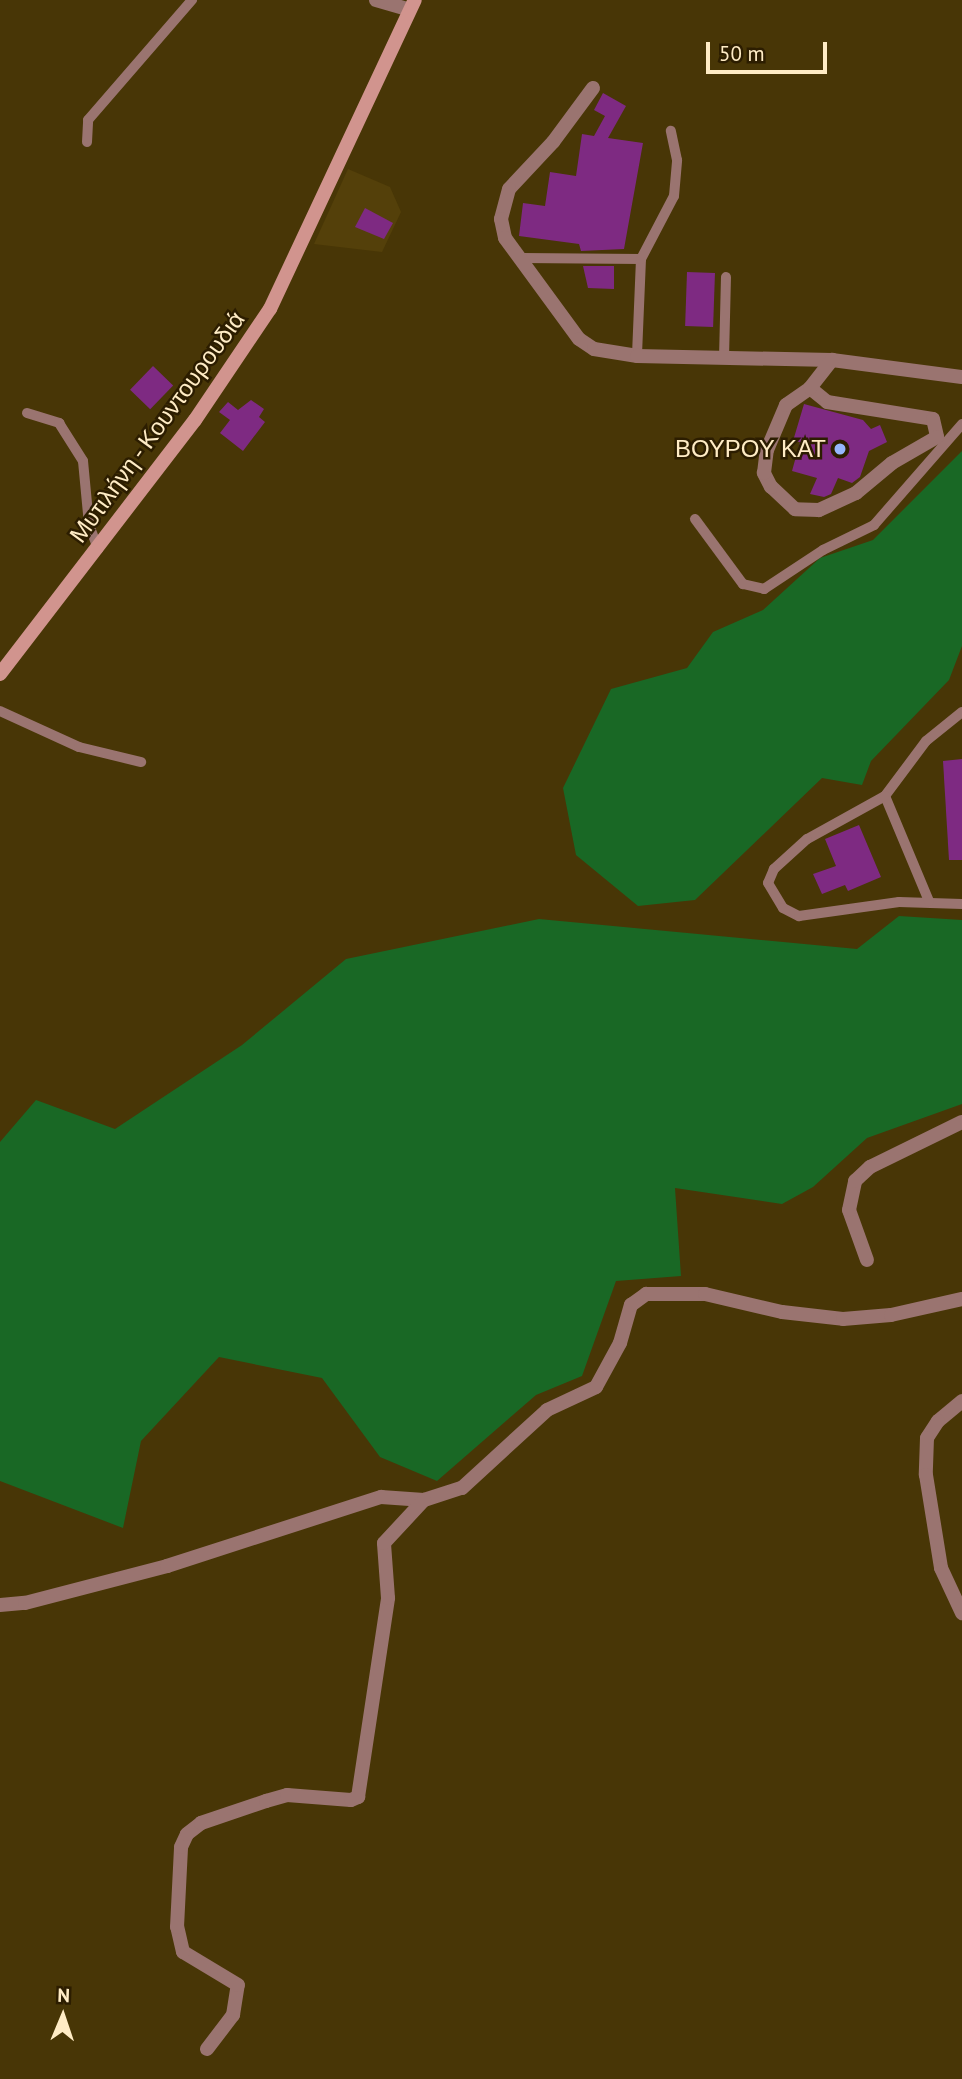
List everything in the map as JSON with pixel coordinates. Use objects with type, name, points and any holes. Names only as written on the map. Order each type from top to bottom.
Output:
[{"type":"main road","name":"Μυτιλήνη - Κουντουρουδιά","points":[[0,674],[195,420],[270,309],[412,5]]},
{"type":"street","points":[[376,0],[412,5]]},
{"type":"street","points":[[593,88],[554,142],[509,188],[501,219],[505,237],[579,339],[593,349],[637,356],[832,360],[962,377]]},
{"type":"street","points":[[810,388],[827,402],[933,419],[938,424],[937,437],[892,463],[856,493],[820,510],[795,509],[771,487],[764,473],[766,461],[777,418],[796,396],[810,388],[832,360]]},
{"type":"street","points":[[867,1260],[849,1210],[855,1181],[870,1167],[962,1122]]},
{"type":"street","points":[[0,1605],[25,1604],[167,1566],[381,1497],[424,1500],[462,1488],[547,1410],[596,1387],[620,1343],[631,1305],[646,1294],[705,1294],[791,1314],[843,1318],[891,1315],[962,1298]]},
{"type":"street","points":[[962,1401],[938,1421],[927,1438],[926,1475],[941,1568],[962,1612]]},
{"type":"street","points":[[207,2049],[233,2015],[238,1985],[183,1952],[177,1927],[181,1847],[187,1834],[201,1823],[287,1795],[351,1800],[358,1797],[388,1598],[384,1543],[424,1500]]},
{"type":"lane","points":[[87,142],[88,120],[192,0]]},
{"type":"lane","points":[[637,356],[641,259],[674,196],[677,160],[671,131]]},
{"type":"lane","points":[[522,258],[641,259]]},
{"type":"lane","points":[[724,358],[726,277]]},
{"type":"lane","points":[[27,413],[59,422],[83,461],[89,525],[97,549]]},
{"type":"lane","points":[[695,519],[743,584],[764,589],[823,550],[874,525],[962,424]]},
{"type":"lane","points":[[0,711],[79,747],[141,762]]},
{"type":"lane","points":[[962,712],[926,741],[885,796],[807,839],[774,869],[768,883],[771,894],[783,908],[799,916],[816,917],[900,902],[962,904]]},
{"type":"lane","points":[[885,796],[929,901]]},
{"type":"shaded area","points":[[348,169],[390,187],[401,212],[382,252],[314,244]]},
{"type":"green space","points":[[962,451],[962,646],[949,680],[871,761],[862,785],[822,778],[695,900],[638,906],[576,855],[563,788],[611,689],[687,668],[713,632],[763,610],[820,558],[873,540]]},
{"type":"green space","points":[[899,916],[962,920],[962,1104],[867,1138],[813,1187],[782,1204],[675,1188],[681,1276],[616,1281],[582,1376],[536,1395],[437,1481],[380,1457],[322,1378],[219,1357],[141,1441],[123,1528],[0,1481],[0,1142],[36,1100],[115,1129],[242,1045],[346,959],[539,919],[857,949]]},
{"type":"building","points":[[603,93],[626,106],[608,138],[643,143],[624,249],[581,251],[579,244],[519,236],[523,203],[545,206],[550,172],[576,176],[582,134],[594,136],[605,116],[594,110]]},
{"type":"building","points":[[365,208],[393,223],[384,239],[355,227]]},
{"type":"building","points":[[583,266],[614,266],[614,289],[588,288]]},
{"type":"building","points":[[687,272],[715,273],[713,327],[685,326]]},
{"type":"building","points":[[153,366],[173,385],[150,409],[130,390]]},
{"type":"building","points":[[251,400],[264,409],[259,417],[265,422],[243,451],[220,433],[230,420],[219,412],[228,402],[238,410]]},
{"type":"building","points":[[804,404],[863,420],[871,429],[880,425],[887,442],[869,451],[860,477],[852,483],[838,478],[831,494],[824,497],[810,494],[817,478],[792,471],[800,442],[793,441]]},
{"type":"building","points":[[962,759],[962,860],[949,860],[943,761]]},
{"type":"building","points":[[859,825],[881,877],[848,891],[845,885],[822,894],[813,874],[836,866],[825,839]]},
{"type":"place","name":"ΒΟΥΡΟΥ ΚΑΤ","points":[[840,449]]}]
